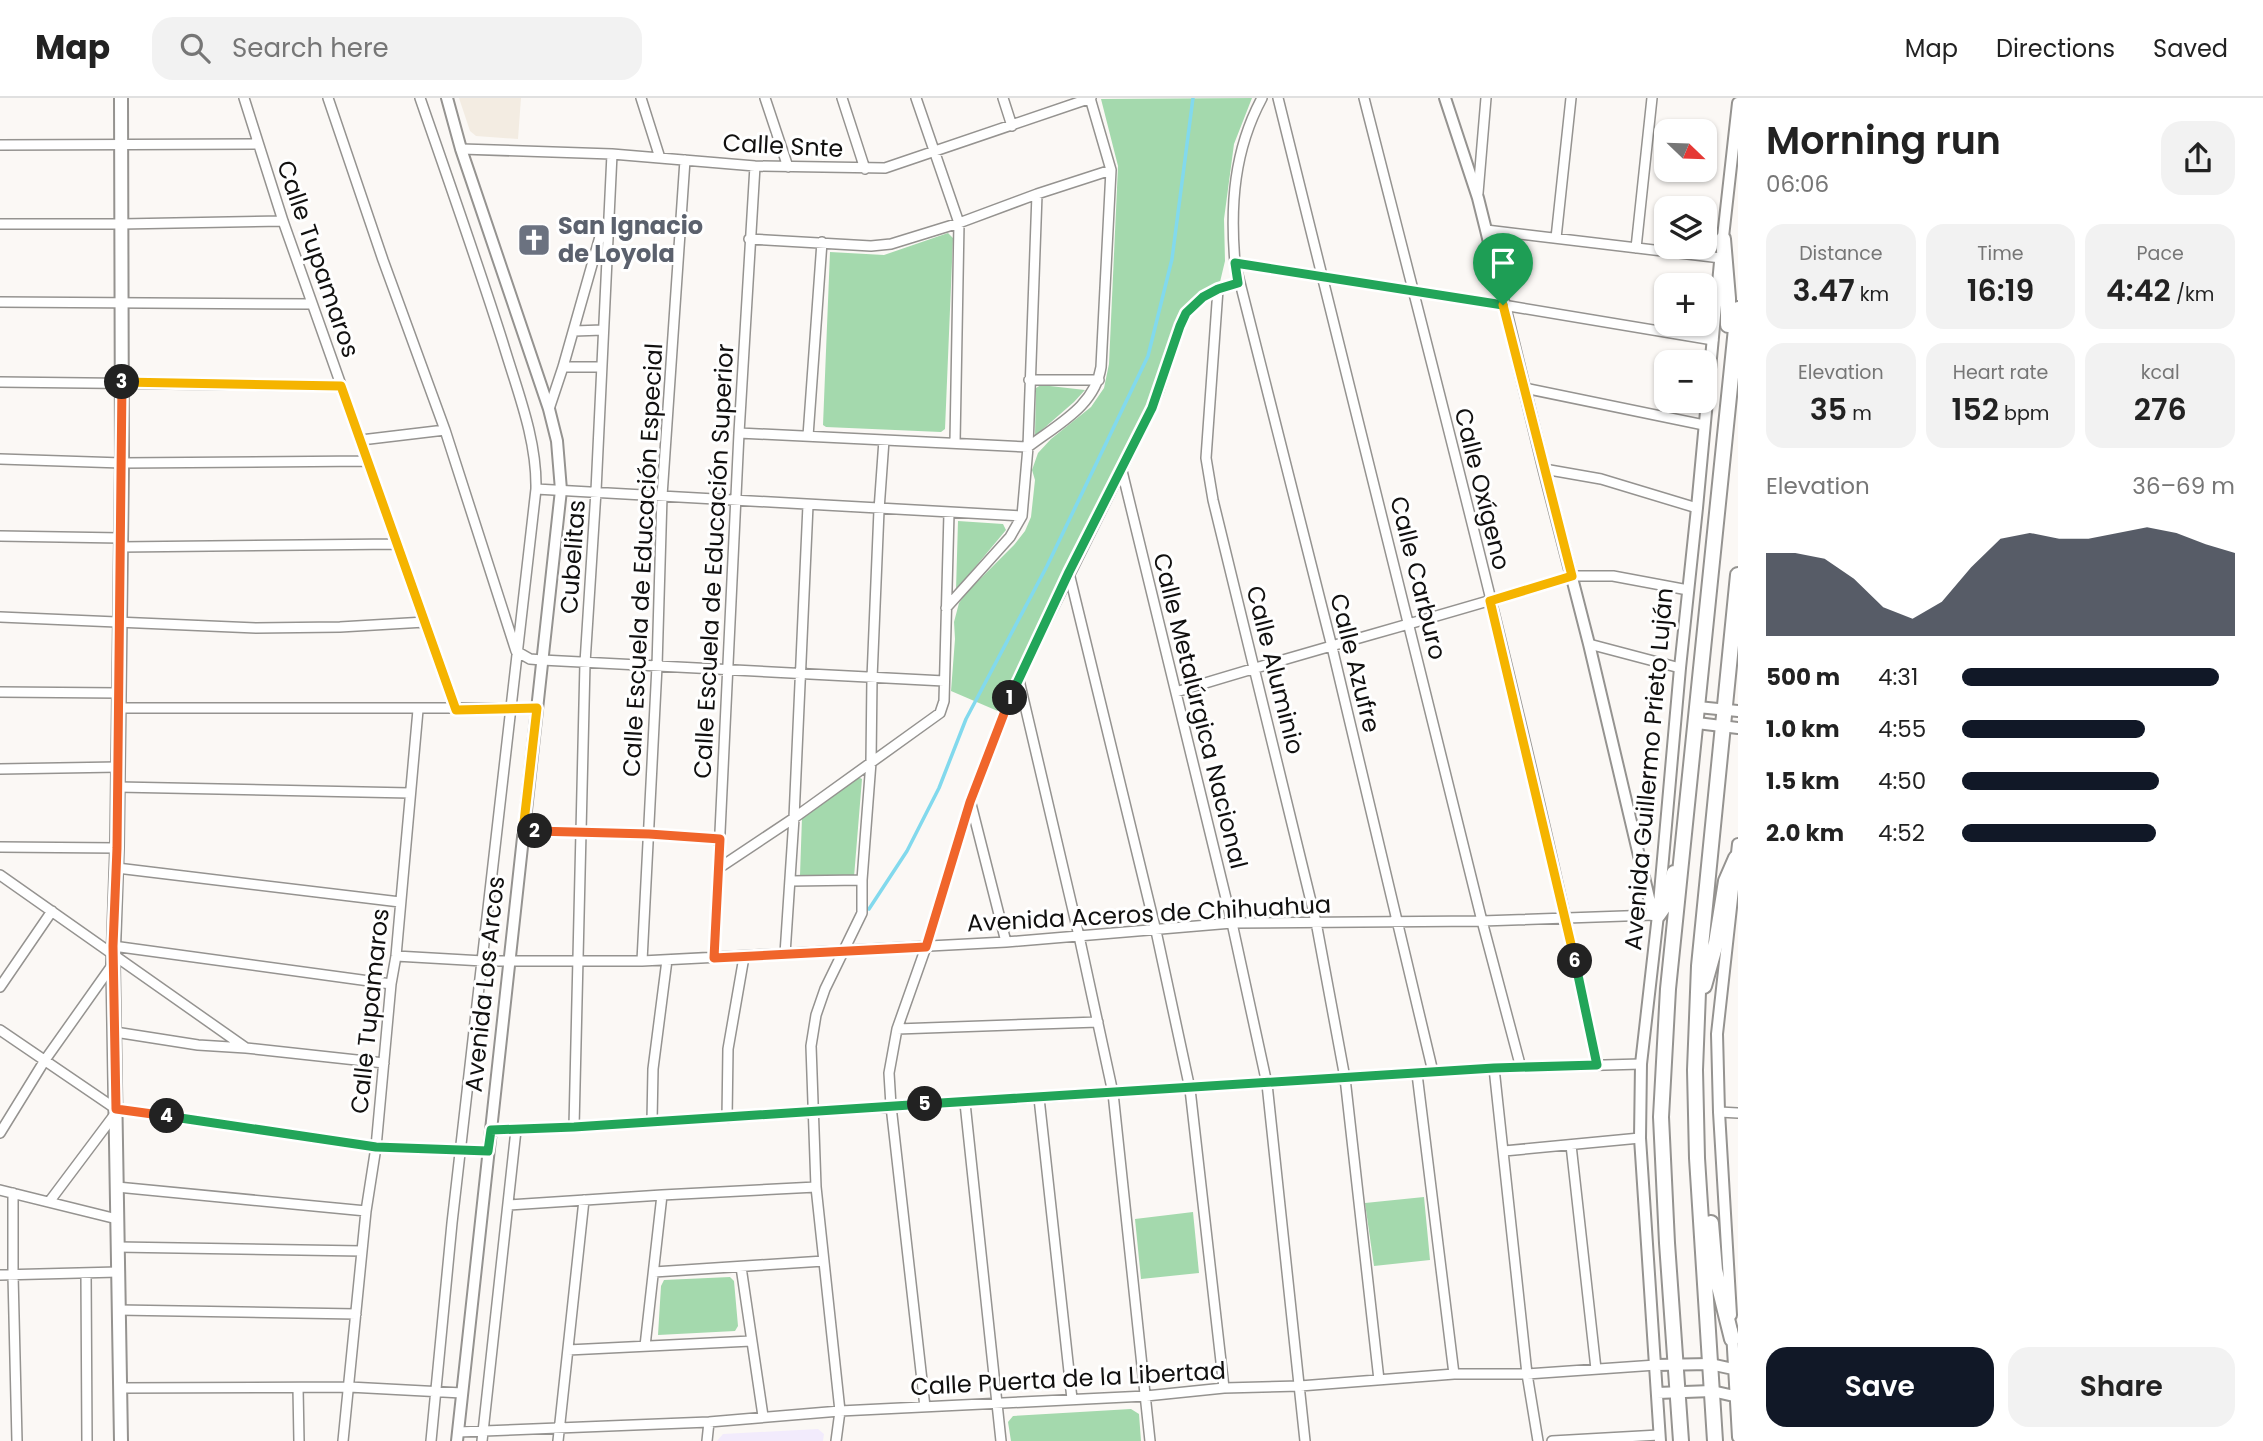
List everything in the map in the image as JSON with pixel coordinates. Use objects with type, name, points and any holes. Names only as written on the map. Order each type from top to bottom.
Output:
[{"type":"main road","points":[[121,98],[122,463],[117,868],[113,954],[121,1441]]},
{"type":"main road","points":[[1723,239],[1728,298],[1727,344],[1732,368]]},
{"type":"main road","name":"Avenida Guillermo Prieto Luján","points":[[1681,1441],[1661,1117],[1668,989],[1738,309]]},
{"type":"main road","points":[[1715,1441],[1697,1158],[1695,1070],[1699,966],[1731,727],[1738,575]]},
{"type":"main road","points":[[1656,915],[1665,905],[1686,831]]},
{"type":"main road","points":[[1698,1004],[1716,943],[1728,873],[1737,851]]},
{"type":"main road","points":[[1697,1158],[1709,1200],[1714,1270],[1732,1339]]},
{"type":"street","name":"Calle Tupamaros","points":[[244,98],[283,221],[456,710]]},
{"type":"street","points":[[328,98],[445,430],[516,651],[530,659],[542,660],[944,681]]},
{"type":"street","points":[[421,98],[522,404],[534,451],[536,489],[452,1223],[431,1441]]},
{"type":"street","name":"Avenida Los Arcos","points":[[446,98],[549,409],[557,441],[561,490],[457,1436],[482,1437]]},
{"type":"street","points":[[641,98],[660,158]]},
{"type":"street","points":[[765,98],[788,167]]},
{"type":"street","points":[[842,98],[865,169]]},
{"type":"street","points":[[916,98],[959,223],[955,442]]},
{"type":"street","points":[[1003,98],[1012,126]]},
{"type":"street","points":[[739,433],[1028,447],[1084,404],[1099,380],[1111,170],[1091,98]]},
{"type":"street","name":"Calle Snte","points":[[461,149],[611,154],[755,166],[885,168],[1091,98]]},
{"type":"street","name":"Calle Azufre","points":[[1262,98],[1241,147],[1235,186],[1232,213],[1238,283],[1332,647],[1433,1072]]},
{"type":"street","name":"Calle Carburo","points":[[1278,98],[1482,921],[1521,1068]]},
{"type":"street","name":"Calle Oxígeno","points":[[1364,98],[1490,601],[1566,918],[1597,1065]]},
{"type":"street","points":[[1444,98],[1478,198],[1656,915]]},
{"type":"street","points":[[1478,198],[1486,98]]},
{"type":"street","points":[[1556,238],[1571,98]]},
{"type":"street","points":[[1636,248],[1652,98]]},
{"type":"street","name":"Avenida Guillermo Prieto Luján","points":[[1660,1438],[1640,1138],[1641,1064],[1738,103]]},
{"type":"street","points":[[0,145],[258,144]]},
{"type":"street","name":"Cubelitas","points":[[574,1127],[585,663],[596,491],[611,154]]},
{"type":"street","name":"Calle Escuela de Educación Especial","points":[[642,961],[657,666],[662,496],[685,160]]},
{"type":"street","name":"Calle Escuela de Educación Superior","points":[[714,958],[735,500],[755,166]]},
{"type":"street","points":[[749,239],[871,246],[891,244],[1111,170]]},
{"type":"street","points":[[945,608],[1010,537],[1022,516],[1028,447],[1037,194]]},
{"type":"street","points":[[549,409],[608,209]]},
{"type":"street","points":[[0,224],[283,221]]},
{"type":"street","points":[[1486,230],[1721,258]]},
{"type":"street","points":[[808,436],[822,243]]},
{"type":"street","points":[[1235,263],[1713,340]]},
{"type":"street","points":[[925,1407],[891,1106],[889,1073],[897,1029],[926,947],[970,802],[1018,679],[1069,572],[1122,471],[1159,390],[1186,313],[1203,297],[1238,283]]},
{"type":"street","name":"Calle Aluminio","points":[[1218,289],[1206,458],[1213,500],[1316,922],[1345,1078],[1379,1380]]},
{"type":"street","points":[[0,302],[312,304]]},
{"type":"street","points":[[574,331],[603,330]]},
{"type":"street","points":[[563,367],[601,368]]},
{"type":"street","points":[[1029,380],[1099,380]]},
{"type":"street","points":[[0,382],[341,386]]},
{"type":"street","points":[[1524,388],[1704,425]]},
{"type":"street","points":[[361,440],[445,430]]},
{"type":"street","points":[[836,1441],[840,1411],[816,1187],[811,1046],[816,1015],[844,950],[861,920],[871,762],[872,678],[884,440]]},
{"type":"street","points":[[0,459],[122,463],[368,461]]},
{"type":"street","points":[[1544,469],[1601,479],[1697,508]]},
{"type":"street","name":"Calle Metalúrgica Nacional","points":[[1122,471],[1232,923],[1267,1084],[1305,1441]]},
{"type":"street","points":[[536,489],[1022,516]]},
{"type":"street","points":[[785,954],[791,881],[808,505]]},
{"type":"street","points":[[719,868],[794,818],[940,713],[944,701],[949,513]]},
{"type":"street","points":[[0,536],[120,542],[397,544]]},
{"type":"street","points":[[1069,572],[1156,931],[1190,1089],[1224,1388]]},
{"type":"street","points":[[1176,692],[1572,576],[1613,576],[1688,590]]},
{"type":"street","points":[[0,617],[256,628],[425,622]]},
{"type":"street","points":[[1589,644],[1680,668]]},
{"type":"street","points":[[1018,679],[1113,1093],[1150,1441]]},
{"type":"street","points":[[0,692],[119,694]]},
{"type":"street","points":[[1698,707],[1731,710]]},
{"type":"street","points":[[119,708],[537,708]]},
{"type":"street","name":"Calle Tupamaros","points":[[342,1441],[396,956],[418,710]]},
{"type":"street","points":[[1697,723],[1731,727]]},
{"type":"street","points":[[0,769],[118,767]]},
{"type":"street","points":[[118,787],[410,793]]},
{"type":"street","points":[[970,802],[1006,943]]},
{"type":"street","points":[[523,831],[582,831],[720,839]]},
{"type":"street","points":[[0,847],[117,848]]},
{"type":"street","points":[[1737,851],[1717,1034],[1738,1437]]},
{"type":"street","points":[[117,868],[400,902]]},
{"type":"street","points":[[0,875],[246,1048]]},
{"type":"street","points":[[791,881],[862,880]]},
{"type":"street","points":[[0,987],[52,911]]},
{"type":"street","name":"Avenida Aceros de Chihuahua","points":[[396,956],[483,961],[642,961],[1006,943],[1232,923],[1482,921],[1656,915]]},
{"type":"street","points":[[113,954],[391,984]]},
{"type":"street","points":[[0,1133],[113,954]]},
{"type":"street","points":[[727,1118],[728,1049],[744,957]]},
{"type":"street","points":[[652,1121],[653,1069],[667,960]]},
{"type":"street","points":[[897,1029],[1098,1022]]},
{"type":"street","points":[[0,1030],[116,1110],[376,1147],[488,1151]]},
{"type":"street","points":[[115,1032],[198,1045],[384,1063]]},
{"type":"street","points":[[491,1130],[727,1118],[1494,1068],[1641,1064]]},
{"type":"street","points":[[1494,1068],[1527,1374],[1538,1441]]},
{"type":"street","points":[[1417,1074],[1454,1374]]},
{"type":"street","points":[[1039,1098],[1072,1399]]},
{"type":"street","points":[[965,1103],[1001,1441]]},
{"type":"street","points":[[48,1202],[116,1110]]},
{"type":"street","points":[[1719,1112],[1738,1113]]},
{"type":"street","points":[[482,1437],[516,1130]]},
{"type":"street","points":[[1504,1152],[1640,1138]]},
{"type":"street","points":[[1571,1145],[1596,1369]]},
{"type":"street","points":[[117,1187],[366,1211]]},
{"type":"street","points":[[509,1205],[816,1187]]},
{"type":"street","points":[[0,1190],[117,1219]]},
{"type":"street","points":[[13,1193],[17,1441]]},
{"type":"street","points":[[645,1346],[662,1195]]},
{"type":"street","points":[[558,1441],[584,1200]]},
{"type":"street","points":[[117,1247],[362,1251]]},
{"type":"street","points":[[654,1272],[824,1261]]},
{"type":"street","points":[[741,1267],[763,1416]]},
{"type":"street","points":[[0,1275],[118,1272]]},
{"type":"street","points":[[86,1273],[87,1441]]},
{"type":"street","points":[[118,1310],[356,1314]]},
{"type":"street","points":[[568,1350],[751,1341]]},
{"type":"street","points":[[1656,1365],[1710,1364],[1736,1369]]},
{"type":"street","name":"Calle Puerta de la Libertad","points":[[482,1437],[560,1428],[709,1422],[840,1411],[1146,1396],[1224,1388],[1300,1386],[1454,1374],[1527,1374],[1656,1365]]},
{"type":"street","points":[[121,1388],[349,1387],[462,1393]]},
{"type":"street","points":[[298,1388],[299,1441]]},
{"type":"street","points":[[1657,1393],[1712,1391],[1737,1397]]},
{"type":"street","points":[[706,1441],[709,1422]]},
{"type":"street","points":[[1552,1441],[1660,1438]]},
{"type":"shaded area","points":[[459,98],[521,98],[518,139],[476,136],[470,131]]},
{"type":"shaded area","points":[[818,1429],[824,1434],[823,1441],[717,1441],[723,1434]]},
{"type":"green space","points":[[1252,98],[1234,144],[1224,219],[1225,261],[1220,282],[1191,299],[1177,321],[1157,391],[1000,712],[951,691],[954,622],[959,603],[1025,531],[1031,517],[1035,480],[1032,470],[1038,453],[1091,407],[1104,388],[1109,364],[1118,166],[1101,99]]},
{"type":"green space","points":[[948,233],[953,238],[945,429],[941,432],[826,427],[823,425],[830,252],[884,255]]},
{"type":"green space","points":[[1041,385],[1085,390],[1035,436],[1036,388]]},
{"type":"green space","points":[[958,521],[1003,524],[1006,530],[956,590]]},
{"type":"green space","points":[[858,777],[862,779],[854,877],[800,875],[802,817]]},
{"type":"green space","points":[[1424,1197],[1430,1260],[1374,1266],[1365,1203]]},
{"type":"green space","points":[[1193,1212],[1199,1273],[1141,1279],[1135,1219]]},
{"type":"green space","points":[[730,1277],[734,1281],[738,1326],[735,1331],[658,1335],[661,1286],[664,1280]]},
{"type":"green space","points":[[1131,1409],[1139,1414],[1141,1441],[1011,1441],[1008,1422],[1013,1416]]},
{"type":"waterway","points":[[869,909],[907,851],[939,788],[966,719],[1047,566],[1148,356],[1172,259],[1193,98]]},
{"type":"place","name":"San Ignacio de Loyola","points":[[534,240]]},
{"type":"route","points":[[1235,263],[1503,305],[1572,576],[1490,601],[1566,918],[1597,1065],[1494,1068],[727,1118],[491,1130],[488,1151],[376,1147],[116,1109],[113,946],[117,848],[122,382],[341,386],[456,710],[537,708],[523,831],[582,831],[720,839],[714,958],[926,947],[970,802],[1018,679],[1152,408],[1180,326],[1194,304],[1218,289],[1238,283],[1235,263]]}]
